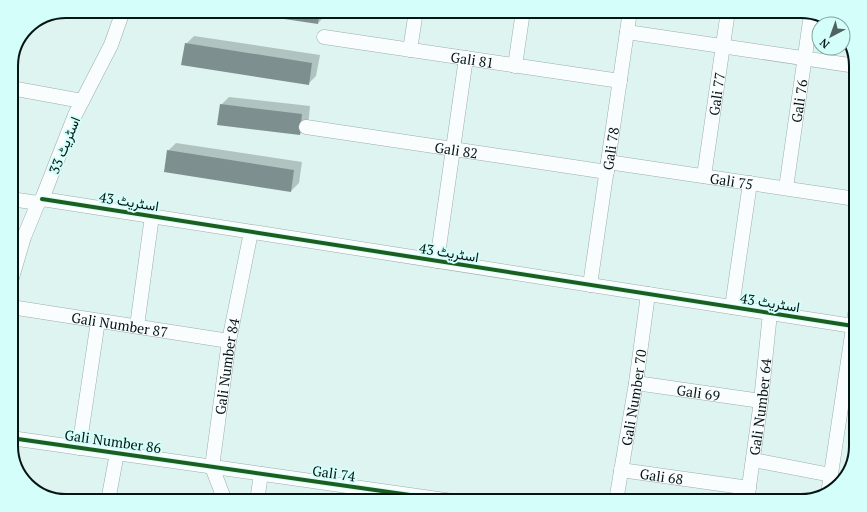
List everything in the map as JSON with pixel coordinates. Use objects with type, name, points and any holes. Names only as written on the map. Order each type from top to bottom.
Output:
[{"type":"street","name":"اسٹریٹ 33","points":[[18,257],[24,237],[75,115],[111,45],[121,18]]},
{"type":"street","points":[[410,50],[415,18]]},
{"type":"street","points":[[515,66],[522,18]]},
{"type":"street","name":"Gali 78","points":[[590,285],[629,18]]},
{"type":"street","name":"Gali 77","points":[[704,176],[727,18]]},
{"type":"street","name":"Gali 76","points":[[786,188],[810,19]]},
{"type":"street","points":[[627,32],[849,65]]},
{"type":"street","name":"Gali 81","points":[[324,37],[620,82]]},
{"type":"street","points":[[436,261],[466,58]]},
{"type":"street","points":[[18,89],[82,101]]},
{"type":"street","name":"Gali 82","points":[[306,127],[453,149],[608,167]]},
{"type":"street","name":"Gali 75","points":[[608,167],[704,176],[849,198]]},
{"type":"street","points":[[732,307],[750,183]]},
{"type":"street","name":"اسٹریٹ 43","points":[[18,199],[152,216],[849,325]]},
{"type":"street","points":[[138,326],[152,216]]},
{"type":"street","name":"Gali Number 84","points":[[222,494],[212,467],[229,341],[251,232]]},
{"type":"street","name":"Gali Number 70","points":[[617,494],[636,383],[648,294]]},
{"type":"street","name":"Gali Number 87","points":[[18,308],[229,341]]},
{"type":"street","name":"Gali Number 64","points":[[748,494],[761,401],[770,313]]},
{"type":"street","points":[[79,448],[98,320]]},
{"type":"street","points":[[830,484],[849,353]]},
{"type":"street","name":"Gali 69","points":[[636,383],[761,401]]},
{"type":"street","name":"Gali Number 86","points":[[18,439],[212,467]]},
{"type":"street","points":[[109,494],[117,453]]},
{"type":"street","points":[[753,460],[831,475]]},
{"type":"street","name":"Gali 74","points":[[212,467],[393,494]]},
{"type":"street","name":"Gali 68","points":[[622,470],[743,494]]},
{"type":"street","points":[[258,494],[261,474]]},
{"type":"building","points":[[278,18],[319,18],[318,24]]},
{"type":"building","points":[[185,43],[312,63],[309,85],[181,65]]},
{"type":"building","points":[[220,104],[302,114],[300,135],[217,125]]},
{"type":"building","points":[[167,150],[294,170],[291,192],[164,172]]},
{"type":"cycle path","points":[[42,199],[849,325]]},
{"type":"cycle path","points":[[18,439],[403,494]]}]
